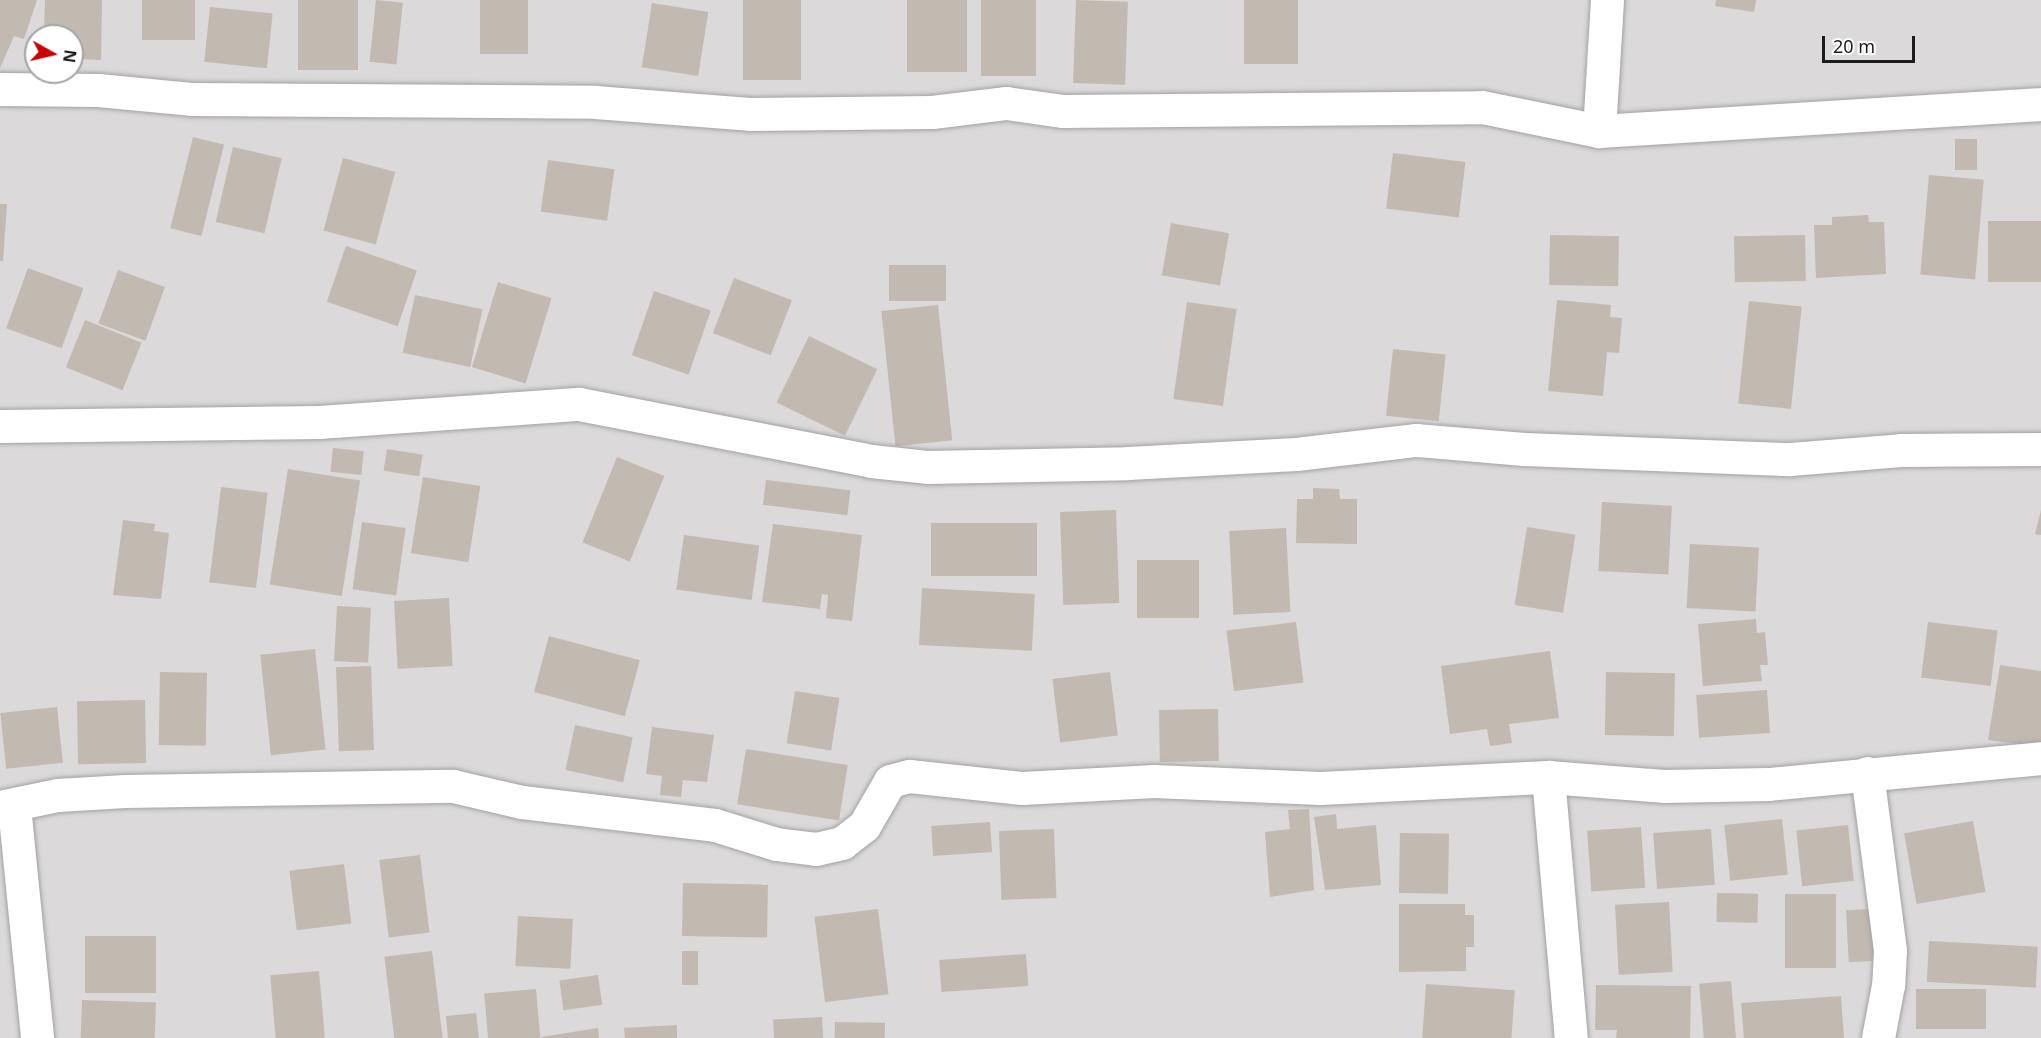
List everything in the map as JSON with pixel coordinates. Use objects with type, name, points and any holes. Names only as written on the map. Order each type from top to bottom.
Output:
[{"type":"street","points":[[1599,131],[1607,0]]},
{"type":"street","points":[[0,89],[98,90],[191,99],[595,102],[750,114],[932,112],[1006,103],[1063,111],[1482,107],[1599,131],[2041,104]]},
{"type":"street","points":[[0,426],[319,422],[579,404],[871,461],[927,467],[1150,462],[1296,454],[1416,440],[1524,449],[1791,459],[1901,450],[2041,449]]},
{"type":"street","points":[[37,1038],[7,807],[57,795],[125,791],[453,786],[522,802],[714,825],[776,844],[816,849],[842,843],[864,826],[890,781],[909,776],[1022,788],[1154,781],[1320,788],[1548,777],[1664,786],[1768,784],[2041,758]]},
{"type":"street","points":[[1867,773],[1890,951],[1888,985],[1878,1038]]},
{"type":"street","points":[[1548,777],[1571,1038]]},
{"type":"shaded area","points":[[0,0],[2041,0],[2041,1038],[0,1038]]},
{"type":"building","points":[[0,0],[37,0],[29,24],[24,24],[24,39],[14,36],[0,68]]},
{"type":"building","points":[[45,0],[102,0],[101,60],[84,59],[84,24],[44,24]]},
{"type":"building","points":[[142,0],[195,0],[195,40],[142,40]]},
{"type":"building","points":[[298,0],[358,0],[358,70],[298,70]]},
{"type":"building","points":[[376,0],[403,3],[396,64],[370,62]]},
{"type":"building","points":[[480,0],[528,0],[528,54],[480,54]]},
{"type":"building","points":[[743,0],[801,0],[801,80],[743,80]]},
{"type":"building","points":[[907,0],[967,0],[967,72],[907,72]]},
{"type":"building","points":[[981,0],[1036,0],[1036,76],[981,76]]},
{"type":"building","points":[[1076,0],[1128,2],[1125,85],[1073,83]]},
{"type":"building","points":[[1244,0],[1298,0],[1298,64],[1244,64]]},
{"type":"building","points":[[1716,0],[1756,0],[1754,12],[1715,6]]},
{"type":"building","points":[[652,3],[708,12],[698,76],[642,67]]},
{"type":"building","points":[[210,7],[273,14],[267,68],[204,62]]},
{"type":"building","points":[[193,137],[224,145],[201,236],[170,228]]},
{"type":"building","points":[[1955,139],[1977,139],[1977,170],[1955,170]]},
{"type":"building","points":[[233,147],[282,158],[264,233],[216,222]]},
{"type":"building","points":[[1393,153],[1465,162],[1459,217],[1386,209]]},
{"type":"building","points":[[343,158],[395,172],[376,244],[324,230]]},
{"type":"building","points":[[548,160],[614,169],[607,221],[541,211]]},
{"type":"building","points":[[1929,175],[1984,180],[1975,279],[1920,275]]},
{"type":"building","points":[[0,204],[7,204],[3,261],[0,261]]},
{"type":"building","points":[[1868,215],[1869,222],[1884,222],[1886,274],[1816,278],[1814,225],[1832,225],[1832,217]]},
{"type":"building","points":[[1988,221],[2041,221],[2041,282],[1988,282]]},
{"type":"building","points":[[1171,223],[1229,233],[1220,285],[1162,275]]},
{"type":"building","points":[[1550,235],[1619,236],[1618,286],[1549,285]]},
{"type":"building","points":[[1805,235],[1806,281],[1735,282],[1734,236]]},
{"type":"building","points":[[346,246],[417,270],[398,326],[327,302]]},
{"type":"building","points":[[889,265],[946,265],[946,301],[889,301]]},
{"type":"building","points":[[28,268],[83,288],[62,348],[6,328]]},
{"type":"building","points":[[118,270],[165,287],[145,341],[99,324]]},
{"type":"building","points":[[734,278],[792,300],[771,355],[713,333]]},
{"type":"building","points":[[498,282],[552,298],[526,383],[472,367]]},
{"type":"building","points":[[654,291],[711,311],[689,375],[632,355]]},
{"type":"building","points":[[415,295],[482,309],[470,367],[403,353]]},
{"type":"building","points":[[1557,300],[1611,305],[1610,317],[1622,318],[1619,353],[1607,352],[1603,396],[1548,391]]},
{"type":"building","points":[[1749,301],[1802,307],[1791,409],[1738,403]]},
{"type":"building","points":[[1187,302],[1237,309],[1223,406],[1173,399]]},
{"type":"building","points":[[938,305],[952,440],[896,446],[881,311]]},
{"type":"building","points":[[85,320],[142,343],[122,390],[66,367]]},
{"type":"building","points":[[809,336],[877,369],[845,436],[777,403]]},
{"type":"building","points":[[1393,349],[1446,355],[1439,421],[1386,416]]},
{"type":"building","points":[[333,448],[364,451],[361,475],[330,472]]},
{"type":"building","points":[[387,449],[423,455],[419,476],[384,471]]},
{"type":"building","points":[[617,457],[664,476],[630,561],[583,542]]},
{"type":"building","points":[[288,469],[360,480],[342,596],[270,585]]},
{"type":"building","points":[[423,477],[480,486],[468,562],[411,553]]},
{"type":"building","points":[[766,480],[850,490],[847,515],[763,505]]},
{"type":"building","points":[[221,487],[268,493],[256,588],[209,582]]},
{"type":"building","points":[[1313,488],[1339,489],[1340,499],[1357,499],[1357,544],[1296,543],[1297,499],[1313,499]]},
{"type":"building","points":[[1602,502],[1672,506],[1668,575],[1598,571]]},
{"type":"building","points":[[1116,510],[1119,603],[1063,605],[1060,512]]},
{"type":"building","points":[[2041,510],[2041,535],[2035,534]]},
{"type":"building","points":[[123,520],[155,524],[154,531],[169,533],[161,599],[113,595]]},
{"type":"building","points":[[362,522],[406,528],[396,595],[353,589]]},
{"type":"building","points":[[931,523],[1037,523],[1037,576],[931,576]]},
{"type":"building","points":[[773,524],[862,535],[852,621],[826,618],[828,595],[822,594],[820,609],[762,602]]},
{"type":"building","points":[[1527,527],[1575,535],[1563,613],[1515,605]]},
{"type":"building","points":[[1286,528],[1290,612],[1233,615],[1229,531]]},
{"type":"building","points":[[684,535],[759,546],[752,600],[676,589]]},
{"type":"building","points":[[1690,544],[1759,548],[1756,612],[1687,608]]},
{"type":"building","points":[[1137,560],[1199,560],[1199,618],[1137,618]]},
{"type":"building","points":[[922,588],[1035,594],[1032,651],[919,645]]},
{"type":"building","points":[[449,598],[453,666],[398,669],[394,601]]},
{"type":"building","points":[[337,606],[371,608],[368,663],[334,661]]},
{"type":"building","points":[[1756,619],[1757,633],[1765,632],[1768,665],[1760,665],[1762,681],[1703,686],[1698,624]]},
{"type":"building","points":[[1296,622],[1303,683],[1234,691],[1227,631]]},
{"type":"building","points":[[1928,622],[1997,631],[1991,686],[1921,678]]},
{"type":"building","points":[[549,636],[640,660],[625,716],[534,692]]},
{"type":"building","points":[[315,649],[326,749],[271,755],[260,655]]},
{"type":"building","points":[[1550,651],[1559,718],[1509,724],[1512,743],[1490,746],[1487,729],[1450,734],[1441,666]]},
{"type":"building","points":[[2000,665],[2041,671],[2041,747],[1988,740]]},
{"type":"building","points":[[371,666],[374,750],[339,751],[336,667]]},
{"type":"building","points":[[160,672],[207,673],[206,746],[159,745]]},
{"type":"building","points":[[1110,672],[1118,736],[1060,743],[1052,679]]},
{"type":"building","points":[[1606,672],[1675,673],[1674,736],[1605,735]]},
{"type":"building","points":[[1767,690],[1770,733],[1699,738],[1696,695]]},
{"type":"building","points":[[795,691],[839,698],[831,750],[787,743]]},
{"type":"building","points":[[145,700],[146,763],[78,764],[77,701]]},
{"type":"building","points":[[57,707],[63,763],[6,769],[0,713]]},
{"type":"building","points":[[1218,709],[1219,761],[1160,762],[1159,710]]},
{"type":"building","points":[[575,725],[633,737],[623,782],[565,770]]},
{"type":"building","points":[[652,727],[714,735],[707,782],[683,780],[681,797],[660,795],[662,776],[646,774]]},
{"type":"building","points":[[746,749],[848,765],[839,820],[737,804]]},
{"type":"building","points":[[1309,809],[1314,890],[1270,897],[1265,832],[1290,829],[1288,810]]},
{"type":"building","points":[[1336,814],[1337,829],[1376,825],[1381,885],[1325,890],[1314,817]]},
{"type":"building","points":[[1782,819],[1788,875],[1730,881],[1724,825]]},
{"type":"building","points":[[1973,821],[1986,892],[1917,904],[1904,833]]},
{"type":"building","points":[[990,822],[992,852],[933,856],[931,826]]},
{"type":"building","points":[[1848,825],[1854,881],[1802,886],[1796,830]]},
{"type":"building","points":[[1641,827],[1645,888],[1591,892],[1587,831]]},
{"type":"building","points":[[1054,829],[1056,898],[1001,900],[999,831]]},
{"type":"building","points":[[1711,829],[1715,885],[1657,889],[1653,833]]},
{"type":"building","points":[[1400,833],[1449,834],[1448,894],[1399,893]]},
{"type":"building","points":[[420,855],[430,932],[389,937],[379,860]]},
{"type":"building","points":[[344,864],[351,924],[297,930],[289,871]]},
{"type":"building","points":[[683,883],[768,884],[767,937],[682,936]]},
{"type":"building","points":[[1717,893],[1758,894],[1757,923],[1716,922]]},
{"type":"building","points":[[1785,894],[1836,894],[1836,968],[1785,968]]},
{"type":"building","points":[[1669,902],[1673,972],[1619,975],[1615,905]]},
{"type":"building","points":[[1399,904],[1465,904],[1465,915],[1474,915],[1474,947],[1466,947],[1466,971],[1399,972]]},
{"type":"building","points":[[878,909],[888,994],[825,1002],[814,917]]},
{"type":"building","points":[[1871,909],[1874,961],[1849,962],[1846,910]]},
{"type":"building","points":[[518,916],[573,919],[570,969],[515,966]]},
{"type":"building","points":[[85,936],[156,936],[156,993],[85,993]]},
{"type":"building","points":[[1929,941],[2038,947],[2036,988],[1927,982]]},
{"type":"building","points":[[432,951],[443,1038],[394,1038],[384,957]]},
{"type":"building","points":[[682,951],[698,951],[698,985],[682,985]]},
{"type":"building","points":[[1026,954],[1028,986],[941,992],[939,960]]},
{"type":"building","points":[[319,971],[325,1038],[276,1038],[270,975]]},
{"type":"building","points":[[598,975],[602,1005],[564,1010],[559,980]]},
{"type":"building","points":[[1731,981],[1736,1038],[1704,1038],[1699,984]]},
{"type":"building","points":[[1426,984],[1515,990],[1511,1038],[1422,1038]]},
{"type":"building","points":[[1596,985],[1691,986],[1690,1038],[1616,1038],[1617,1030],[1595,1030]]},
{"type":"building","points":[[536,989],[540,1038],[488,1038],[484,994]]},
{"type":"building","points":[[1916,989],[1986,989],[1986,1029],[1916,1029]]},
{"type":"building","points":[[1841,996],[1844,1038],[1744,1038],[1741,1003]]},
{"type":"building","points":[[82,1000],[156,1003],[155,1038],[81,1038]]},
{"type":"building","points":[[476,1013],[479,1038],[448,1038],[446,1016]]},
{"type":"building","points":[[822,1017],[823,1038],[774,1038],[773,1020]]},
{"type":"building","points":[[835,1022],[885,1023],[885,1038],[835,1038]]},
{"type":"building","points":[[677,1025],[677,1038],[625,1038],[624,1028]]},
{"type":"building","points":[[598,1028],[599,1038],[541,1037]]}]
